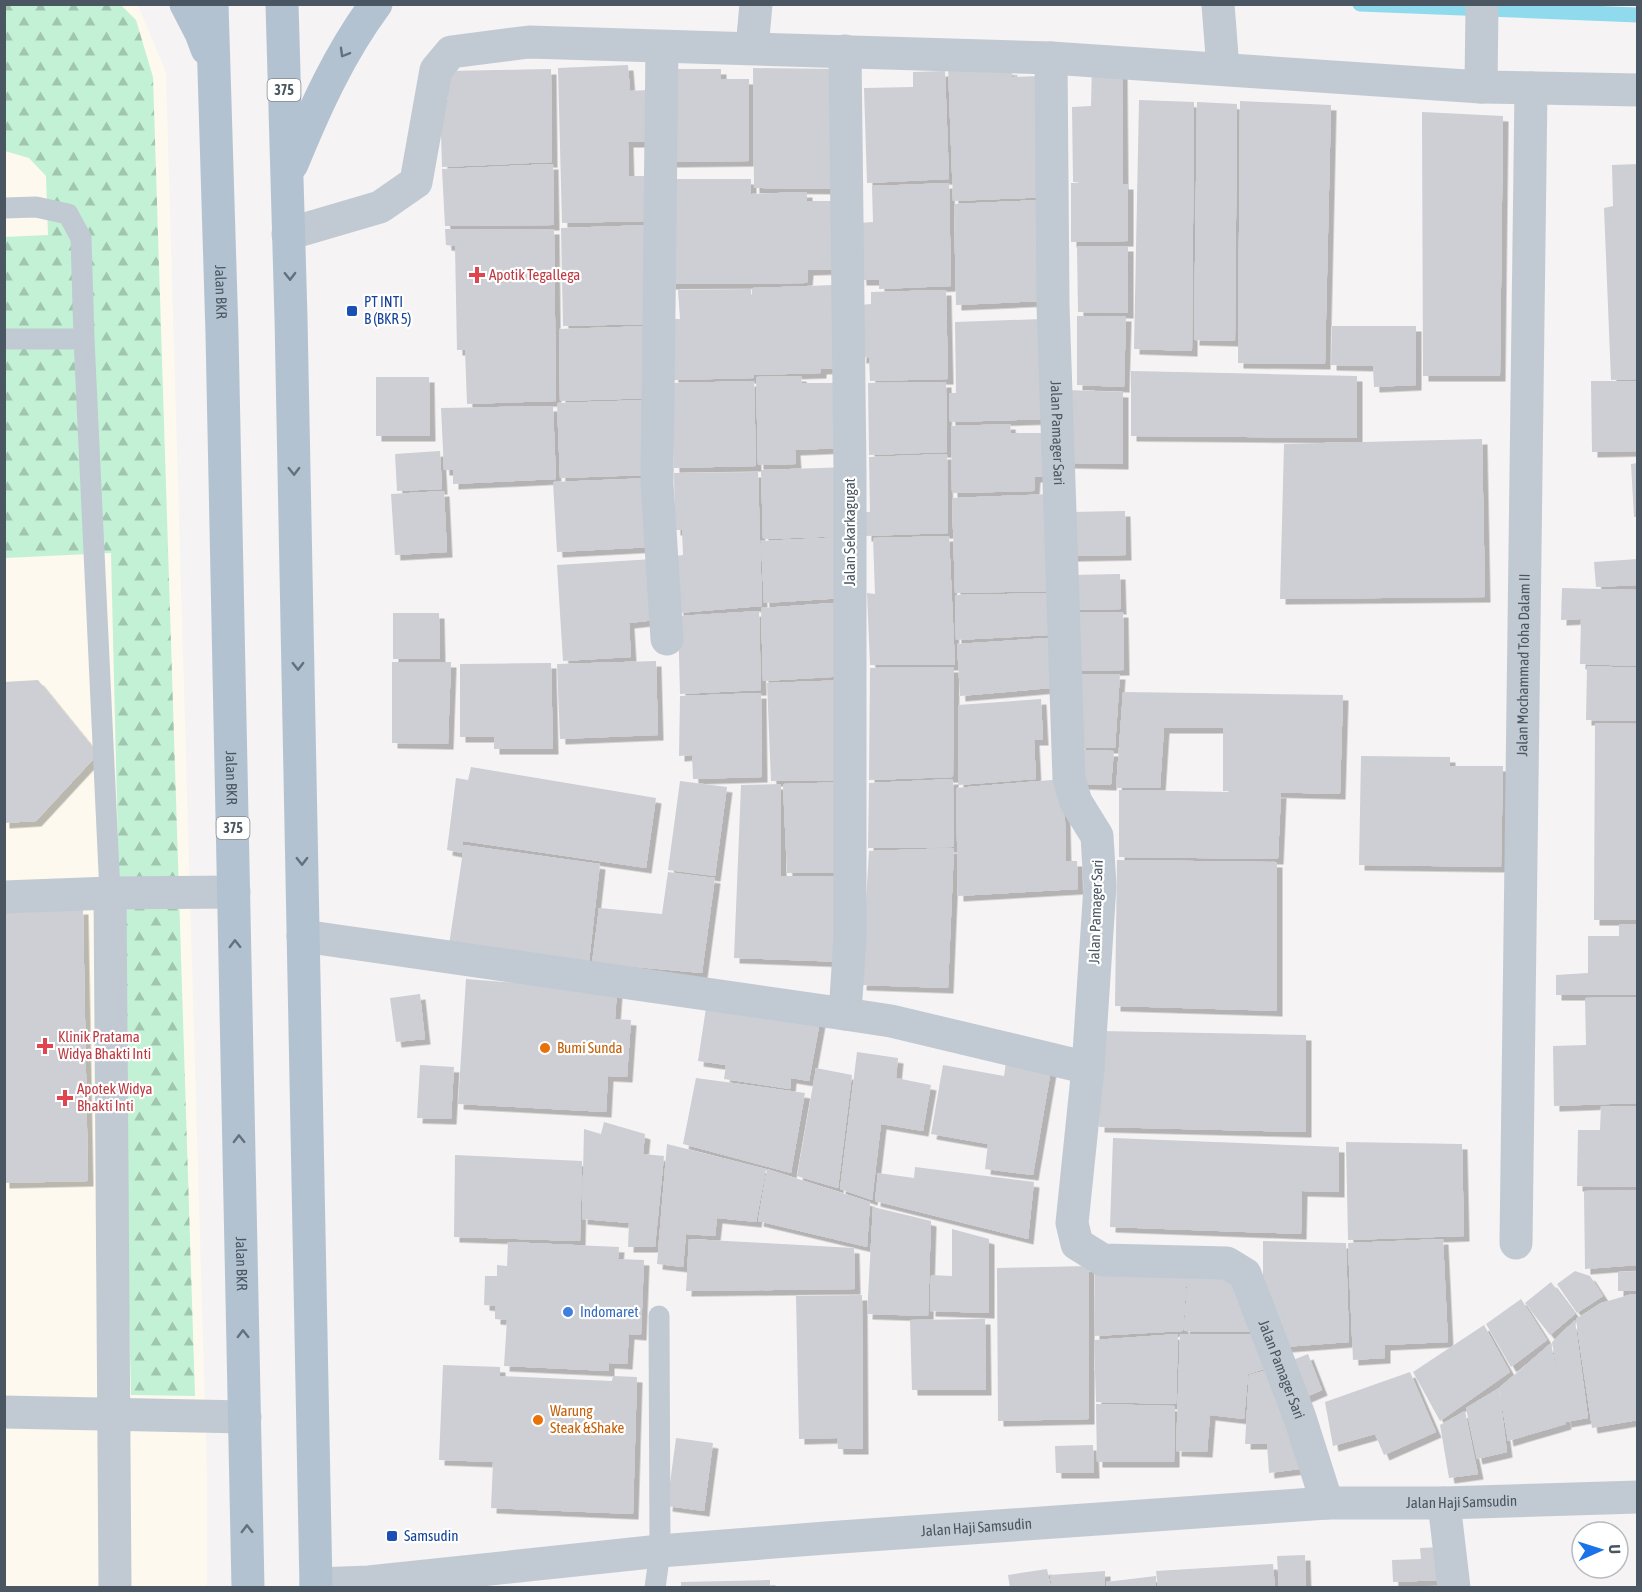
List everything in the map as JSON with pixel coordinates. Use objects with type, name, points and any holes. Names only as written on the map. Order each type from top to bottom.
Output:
[{"type":"main road","points":[[186,4],[201,33],[213,68]]},
{"type":"main road","name":"Jalan BKR","points":[[212,4],[222,334],[248,1587]]},
{"type":"main road","name":"375","points":[[282,4],[316,1586]]},
{"type":"main road","points":[[287,176],[332,74],[358,28],[376,4]]},
{"type":"street","points":[[1219,13],[1223,69]]},
{"type":"street","points":[[1481,14],[1481,87]]},
{"type":"street","points":[[288,234],[380,207],[416,182],[436,70],[451,52],[529,42],[662,47],[754,25],[845,51],[1052,58],[1481,87],[1638,90]]},
{"type":"street","points":[[662,47],[657,484],[667,639]]},
{"type":"street","name":"Jalan Sekarkagugat","points":[[845,51],[850,472],[850,937],[845,1014]]},
{"type":"street","name":"Jalan Pamager Sari","points":[[1052,58],[1053,305],[1069,779],[1076,802],[1097,836],[1100,886],[1089,1068],[1072,1223],[1077,1244],[1103,1260],[1227,1263],[1245,1274],[1300,1418],[1327,1503]]},
{"type":"street","name":"Jalan Mochammad Toha Dalam II","points":[[1516,1243],[1531,88]]},
{"type":"street","points":[[4,897],[110,892],[234,892]]},
{"type":"street","points":[[110,892],[115,1587]]},
{"type":"street","points":[[303,936],[845,1014],[891,1022],[1089,1068]]},
{"type":"street","points":[[4,1412],[245,1417]]},
{"type":"street","name":"Jalan Haji Samsudin","points":[[316,1586],[660,1551],[1327,1503],[1444,1503],[1638,1497]]},
{"type":"street","points":[[1444,1503],[1454,1587]]},
{"type":"lane","points":[[4,208],[36,207],[68,214],[81,238],[110,892]]},
{"type":"lane","points":[[4,339],[84,339]]},
{"type":"lane","points":[[655,1587],[660,1551],[659,1316]]},
{"type":"shaded area","points":[[5,5],[138,5],[166,72],[207,1476],[207,1587],[5,1588]]},
{"type":"green space","points":[[5,5],[121,5],[136,20],[153,77],[195,1396],[131,1395],[111,553],[5,558],[4,237],[48,235],[46,176],[29,158],[5,151]]},
{"type":"building","points":[[1092,64],[1122,64],[1123,184],[1128,184],[1128,241],[1071,242],[1071,183],[1085,183],[1073,182],[1072,107],[1091,106]]},
{"type":"building","points":[[628,65],[630,91],[647,90],[648,142],[628,142],[629,176],[648,176],[649,221],[562,223],[558,68]]},
{"type":"building","points":[[948,65],[1012,70],[1012,77],[1040,76],[1049,197],[953,201]]},
{"type":"building","points":[[753,68],[840,69],[841,189],[754,188]]},
{"type":"building","points":[[551,69],[552,162],[442,167],[440,100],[448,99],[448,71]]},
{"type":"building","points":[[667,69],[721,69],[721,79],[749,79],[749,161],[667,162]]},
{"type":"building","points":[[945,71],[949,179],[867,183],[864,88],[913,87],[913,72]]},
{"type":"building","points":[[1139,100],[1194,102],[1192,351],[1134,349]]},
{"type":"building","points":[[1240,101],[1331,105],[1325,364],[1238,363]]},
{"type":"building","points":[[1197,102],[1237,104],[1235,341],[1194,340]]},
{"type":"building","points":[[1422,112],[1503,116],[1500,376],[1423,376]]},
{"type":"building","points":[[553,164],[554,225],[445,226],[442,169]]},
{"type":"building","points":[[1638,164],[1638,379],[1611,380],[1604,208],[1613,206],[1612,165]]},
{"type":"building","points":[[669,179],[751,179],[751,194],[807,192],[807,201],[841,201],[842,269],[808,270],[807,283],[670,284]]},
{"type":"building","points":[[949,183],[951,286],[879,289],[879,280],[861,280],[859,223],[873,222],[872,186]]},
{"type":"building","points":[[1041,200],[1044,301],[956,305],[954,204]]},
{"type":"building","points":[[650,225],[652,324],[563,326],[561,228]]},
{"type":"building","points":[[445,229],[554,229],[556,401],[467,404],[465,350],[457,350],[455,246],[446,245]]},
{"type":"building","points":[[1077,246],[1128,246],[1128,313],[1078,312]]},
{"type":"building","points":[[833,285],[844,368],[821,369],[821,373],[754,375],[754,378],[673,380],[671,319],[680,319],[678,290],[751,289],[753,364],[752,288]]},
{"type":"building","points":[[946,290],[948,379],[870,381],[869,357],[861,358],[860,305],[871,304],[871,292]]},
{"type":"building","points":[[1077,316],[1126,316],[1124,387],[1077,385]]},
{"type":"building","points":[[1042,319],[1051,419],[950,422],[949,393],[956,393],[955,322]]},
{"type":"building","points":[[652,326],[653,398],[560,401],[559,329]]},
{"type":"building","points":[[1332,326],[1416,326],[1416,385],[1374,387],[1373,366],[1331,365]]},
{"type":"building","points":[[1131,371],[1357,376],[1357,438],[1131,436]]},
{"type":"building","points":[[801,376],[802,383],[841,383],[843,448],[795,450],[796,464],[758,465],[756,377]]},
{"type":"building","points":[[376,377],[429,377],[430,436],[376,436]]},
{"type":"building","points":[[754,381],[756,466],[674,468],[673,383]]},
{"type":"building","points":[[1591,381],[1638,381],[1638,451],[1592,452]]},
{"type":"building","points":[[946,382],[947,452],[869,455],[868,383]]},
{"type":"building","points":[[1067,390],[1123,392],[1123,464],[1069,463]]},
{"type":"building","points":[[647,400],[648,475],[560,478],[557,403]]},
{"type":"building","points":[[553,406],[556,479],[453,484],[453,470],[444,470],[441,408]]},
{"type":"building","points":[[1010,424],[1011,433],[1050,433],[1043,477],[1035,477],[1034,491],[952,493],[951,426]]},
{"type":"building","points":[[1482,439],[1485,597],[1280,599],[1284,444]]},
{"type":"building","points":[[440,451],[442,489],[397,491],[395,454]]},
{"type":"building","points":[[947,454],[948,533],[866,536],[866,512],[870,512],[869,457]]},
{"type":"building","points":[[1638,463],[1638,517],[1634,517],[1631,464]]},
{"type":"building","points":[[848,467],[848,536],[763,539],[761,470]]},
{"type":"building","points":[[758,472],[762,606],[678,613],[676,556],[683,555],[682,530],[675,530],[674,473]]},
{"type":"building","points":[[651,478],[653,547],[557,552],[553,482]]},
{"type":"building","points":[[444,491],[447,552],[395,555],[391,494]]},
{"type":"building","points":[[1052,494],[1053,591],[955,593],[952,498]]},
{"type":"building","points":[[1125,511],[1126,555],[1072,556],[1071,512]]},
{"type":"building","points":[[949,536],[955,665],[870,665],[867,593],[875,594],[873,538]]},
{"type":"building","points":[[845,537],[845,598],[764,603],[761,541]]},
{"type":"building","points":[[653,559],[656,620],[629,623],[631,657],[563,661],[557,565]]},
{"type":"building","points":[[1638,559],[1638,585],[1596,587],[1594,562]]},
{"type":"building","points":[[1120,574],[1121,609],[1072,610],[1071,575]]},
{"type":"building","points":[[1562,588],[1638,590],[1638,666],[1580,664],[1581,619],[1561,620]]},
{"type":"building","points":[[1048,593],[1049,635],[956,640],[955,595]]},
{"type":"building","points":[[847,602],[849,676],[763,681],[761,608]]},
{"type":"building","points":[[759,611],[761,690],[680,694],[678,616]]},
{"type":"building","points":[[1123,612],[1124,670],[1074,671],[1073,613]]},
{"type":"building","points":[[393,613],[439,613],[440,659],[393,659]]},
{"type":"building","points":[[1049,638],[1051,688],[960,696],[957,644]]},
{"type":"building","points":[[656,661],[658,735],[560,739],[557,664]]},
{"type":"building","points":[[392,662],[451,662],[448,744],[392,743]]},
{"type":"building","points":[[551,663],[553,749],[494,749],[494,737],[460,737],[460,664]]},
{"type":"building","points":[[1587,666],[1638,668],[1638,721],[1586,720]]},
{"type":"building","points":[[954,667],[953,777],[869,780],[870,668]]},
{"type":"building","points":[[1074,674],[1120,674],[1115,748],[1080,748]]},
{"type":"building","points":[[38,680],[98,754],[36,821],[4,823],[4,682]]},
{"type":"building","points":[[848,680],[849,780],[771,781],[767,683]]},
{"type":"building","points":[[1123,692],[1343,695],[1340,794],[1223,791],[1223,728],[1164,728],[1160,788],[1116,788]]},
{"type":"building","points":[[761,693],[762,777],[693,779],[692,755],[679,756],[680,696]]},
{"type":"building","points":[[1041,699],[1043,740],[1034,740],[1036,779],[958,785],[958,705]]},
{"type":"building","points":[[1595,723],[1638,724],[1638,920],[1594,920]]},
{"type":"building","points":[[1080,750],[1114,751],[1111,785],[1082,784]]},
{"type":"building","points":[[1361,756],[1450,757],[1450,766],[1503,766],[1501,867],[1359,865]]},
{"type":"building","points":[[471,767],[656,798],[646,868],[463,841],[462,853],[447,850],[456,778],[468,780]]},
{"type":"building","points":[[953,779],[954,847],[868,848],[869,783]]},
{"type":"building","points":[[1064,779],[1066,861],[1077,861],[1078,889],[958,896],[956,788]]},
{"type":"building","points":[[680,781],[727,787],[715,876],[668,870]]},
{"type":"building","points":[[850,782],[846,872],[787,873],[783,784]]},
{"type":"building","points":[[781,784],[781,876],[847,876],[844,962],[734,958],[741,785]]},
{"type":"building","points":[[1119,790],[1281,793],[1278,859],[1119,857]]},
{"type":"building","points":[[464,845],[600,864],[589,962],[449,945]]},
{"type":"building","points":[[954,848],[948,988],[861,985],[869,851]]},
{"type":"building","points":[[1117,860],[1277,862],[1277,1011],[1115,1006]]},
{"type":"building","points":[[668,872],[715,878],[702,973],[592,963],[599,908],[662,914]]},
{"type":"building","name":"Klinik Pratama Widya Bhakti Inti","points":[[83,909],[88,1181],[4,1183],[4,911]]},
{"type":"building","points":[[1619,924],[1638,924],[1638,995],[1556,995],[1556,975],[1588,973],[1588,936],[1619,936]]},
{"type":"building","name":"Bumi Sunda","points":[[466,979],[617,991],[615,1019],[631,1020],[627,1077],[608,1076],[606,1112],[458,1104]]},
{"type":"building","points":[[420,994],[425,1039],[396,1042],[390,998]]},
{"type":"building","points":[[1638,997],[1638,1103],[1554,1106],[1553,1046],[1586,1045],[1585,998]]},
{"type":"building","points":[[706,1008],[821,1016],[809,1081],[791,1078],[790,1089],[724,1079],[726,1065],[698,1061]]},
{"type":"building","points":[[1101,1031],[1306,1035],[1306,1132],[1099,1127]]},
{"type":"building","points":[[857,1052],[898,1058],[896,1078],[931,1085],[923,1131],[881,1124],[872,1200],[840,1189]]},
{"type":"building","points":[[1006,1062],[1051,1070],[1033,1175],[985,1169],[988,1144],[931,1134],[943,1065],[1004,1076]]},
{"type":"building","points":[[420,1065],[454,1067],[451,1119],[417,1118]]},
{"type":"building","points":[[816,1068],[852,1075],[838,1188],[797,1176]]},
{"type":"building","points":[[696,1078],[805,1093],[791,1173],[683,1144]]},
{"type":"building","points":[[1601,1106],[1638,1106],[1638,1187],[1577,1186],[1578,1130],[1600,1130]]},
{"type":"building","points":[[604,1122],[645,1134],[643,1154],[664,1156],[655,1247],[628,1247],[629,1223],[582,1219],[584,1129],[601,1134]]},
{"type":"building","points":[[1113,1138],[1339,1147],[1339,1192],[1302,1191],[1301,1234],[1110,1227]]},
{"type":"building","points":[[1346,1142],[1462,1144],[1464,1236],[1348,1240]]},
{"type":"building","points":[[667,1144],[766,1169],[756,1222],[717,1218],[715,1236],[686,1234],[683,1267],[657,1264]]},
{"type":"building","points":[[455,1155],[582,1161],[580,1241],[454,1237]]},
{"type":"building","points":[[915,1167],[1034,1182],[1028,1239],[875,1201],[878,1173],[914,1178]]},
{"type":"building","points":[[767,1169],[870,1202],[867,1247],[758,1221]]},
{"type":"building","points":[[1638,1190],[1638,1265],[1585,1269],[1584,1191]]},
{"type":"building","points":[[873,1207],[931,1221],[928,1316],[867,1314]]},
{"type":"building","points":[[952,1229],[989,1239],[989,1313],[930,1311],[931,1275],[952,1276]]},
{"type":"building","points":[[689,1239],[854,1248],[855,1289],[686,1291]]},
{"type":"building","points":[[1443,1239],[1448,1342],[1385,1345],[1385,1358],[1353,1360],[1348,1243]]},
{"type":"building","points":[[1263,1241],[1346,1243],[1349,1342],[1285,1347],[1263,1296]]},
{"type":"building","name":"Indomaret","points":[[508,1242],[619,1247],[618,1259],[644,1260],[641,1335],[629,1334],[627,1364],[609,1363],[609,1371],[504,1366],[507,1320],[495,1319],[495,1306],[484,1305],[485,1276],[497,1276],[497,1265],[507,1266]]},
{"type":"building","points":[[1095,1264],[1187,1273],[1183,1331],[1094,1336]]},
{"type":"building","points":[[1089,1266],[1089,1419],[998,1421],[997,1268]]},
{"type":"building","points":[[1575,1271],[1590,1276],[1603,1296],[1577,1313],[1557,1284]]},
{"type":"building","points":[[1638,1271],[1638,1291],[1618,1291],[1618,1272]]},
{"type":"building","points":[[1188,1273],[1224,1277],[1244,1296],[1257,1332],[1184,1331]]},
{"type":"building","points":[[1551,1282],[1575,1314],[1550,1335],[1525,1303]]},
{"type":"building","points":[[1638,1294],[1638,1420],[1592,1428],[1576,1319],[1601,1303]]},
{"type":"building","points":[[862,1295],[863,1449],[838,1449],[837,1438],[799,1439],[796,1296]]},
{"type":"building","points":[[1521,1299],[1547,1340],[1511,1367],[1486,1324]]},
{"type":"building","points":[[985,1319],[986,1390],[912,1390],[910,1320]]},
{"type":"building","points":[[1575,1320],[1588,1418],[1566,1422],[1552,1342]]},
{"type":"building","points":[[1484,1325],[1510,1372],[1440,1421],[1413,1372]]},
{"type":"building","points":[[1178,1334],[1176,1404],[1096,1402],[1094,1340]]},
{"type":"building","points":[[1180,1334],[1258,1334],[1271,1367],[1248,1374],[1244,1419],[1210,1415],[1207,1452],[1176,1451]]},
{"type":"building","points":[[1551,1343],[1566,1424],[1508,1441],[1499,1388]]},
{"type":"building","points":[[1308,1354],[1322,1390],[1304,1398],[1288,1362]]},
{"type":"building","name":"Warung Steak &Shake","points":[[443,1365],[500,1367],[500,1376],[612,1381],[613,1376],[637,1377],[633,1514],[491,1508],[493,1462],[439,1460]]},
{"type":"building","points":[[1271,1369],[1296,1442],[1299,1469],[1269,1473],[1267,1444],[1245,1444],[1249,1375]]},
{"type":"building","points":[[1410,1372],[1436,1432],[1384,1455],[1375,1434],[1333,1446],[1325,1402]]},
{"type":"building","points":[[1499,1388],[1507,1452],[1477,1459],[1466,1408]]},
{"type":"building","points":[[1096,1404],[1175,1406],[1174,1462],[1097,1462]]},
{"type":"building","points":[[1465,1411],[1478,1474],[1449,1478],[1440,1425]]},
{"type":"building","points":[[676,1438],[713,1443],[704,1511],[667,1506]]},
{"type":"building","points":[[1093,1445],[1094,1473],[1056,1473],[1055,1446]]},
{"type":"building","points":[[1443,1547],[1443,1580],[1393,1582],[1392,1560],[1421,1559],[1420,1548]]},
{"type":"building","points":[[1305,1555],[1306,1588],[1279,1588],[1277,1556]]},
{"type":"building","points":[[1273,1564],[1275,1588],[1158,1588],[1156,1571]]},
{"type":"building","points":[[1047,1569],[1051,1588],[1010,1588],[1008,1575]]},
{"type":"building","points":[[1105,1571],[1105,1588],[1052,1588],[1050,1575]]},
{"type":"building","points":[[1156,1576],[1156,1588],[1106,1588],[1106,1582]]},
{"type":"building","points":[[770,1580],[770,1588],[681,1588],[681,1582]]},
{"type":"waterway","points":[[1360,4],[1638,15]]},
{"type":"place","name":"Apotik Tegallega","points":[[477,275]]},
{"type":"place","name":"PT INTI B (BKR 5)","points":[[352,311]]},
{"type":"place","name":"Klinik Pratama Widya Bhakti Inti","points":[[45,1046]]},
{"type":"place","name":"Bumi Sunda","points":[[545,1048]]},
{"type":"place","name":"Apotek Widya Bhakti Inti","points":[[65,1098]]},
{"type":"place","name":"Indomaret","points":[[568,1312]]},
{"type":"place","name":"Warung Steak &Shake","points":[[538,1420]]},
{"type":"place","name":"Samsudin","points":[[392,1536]]}]
